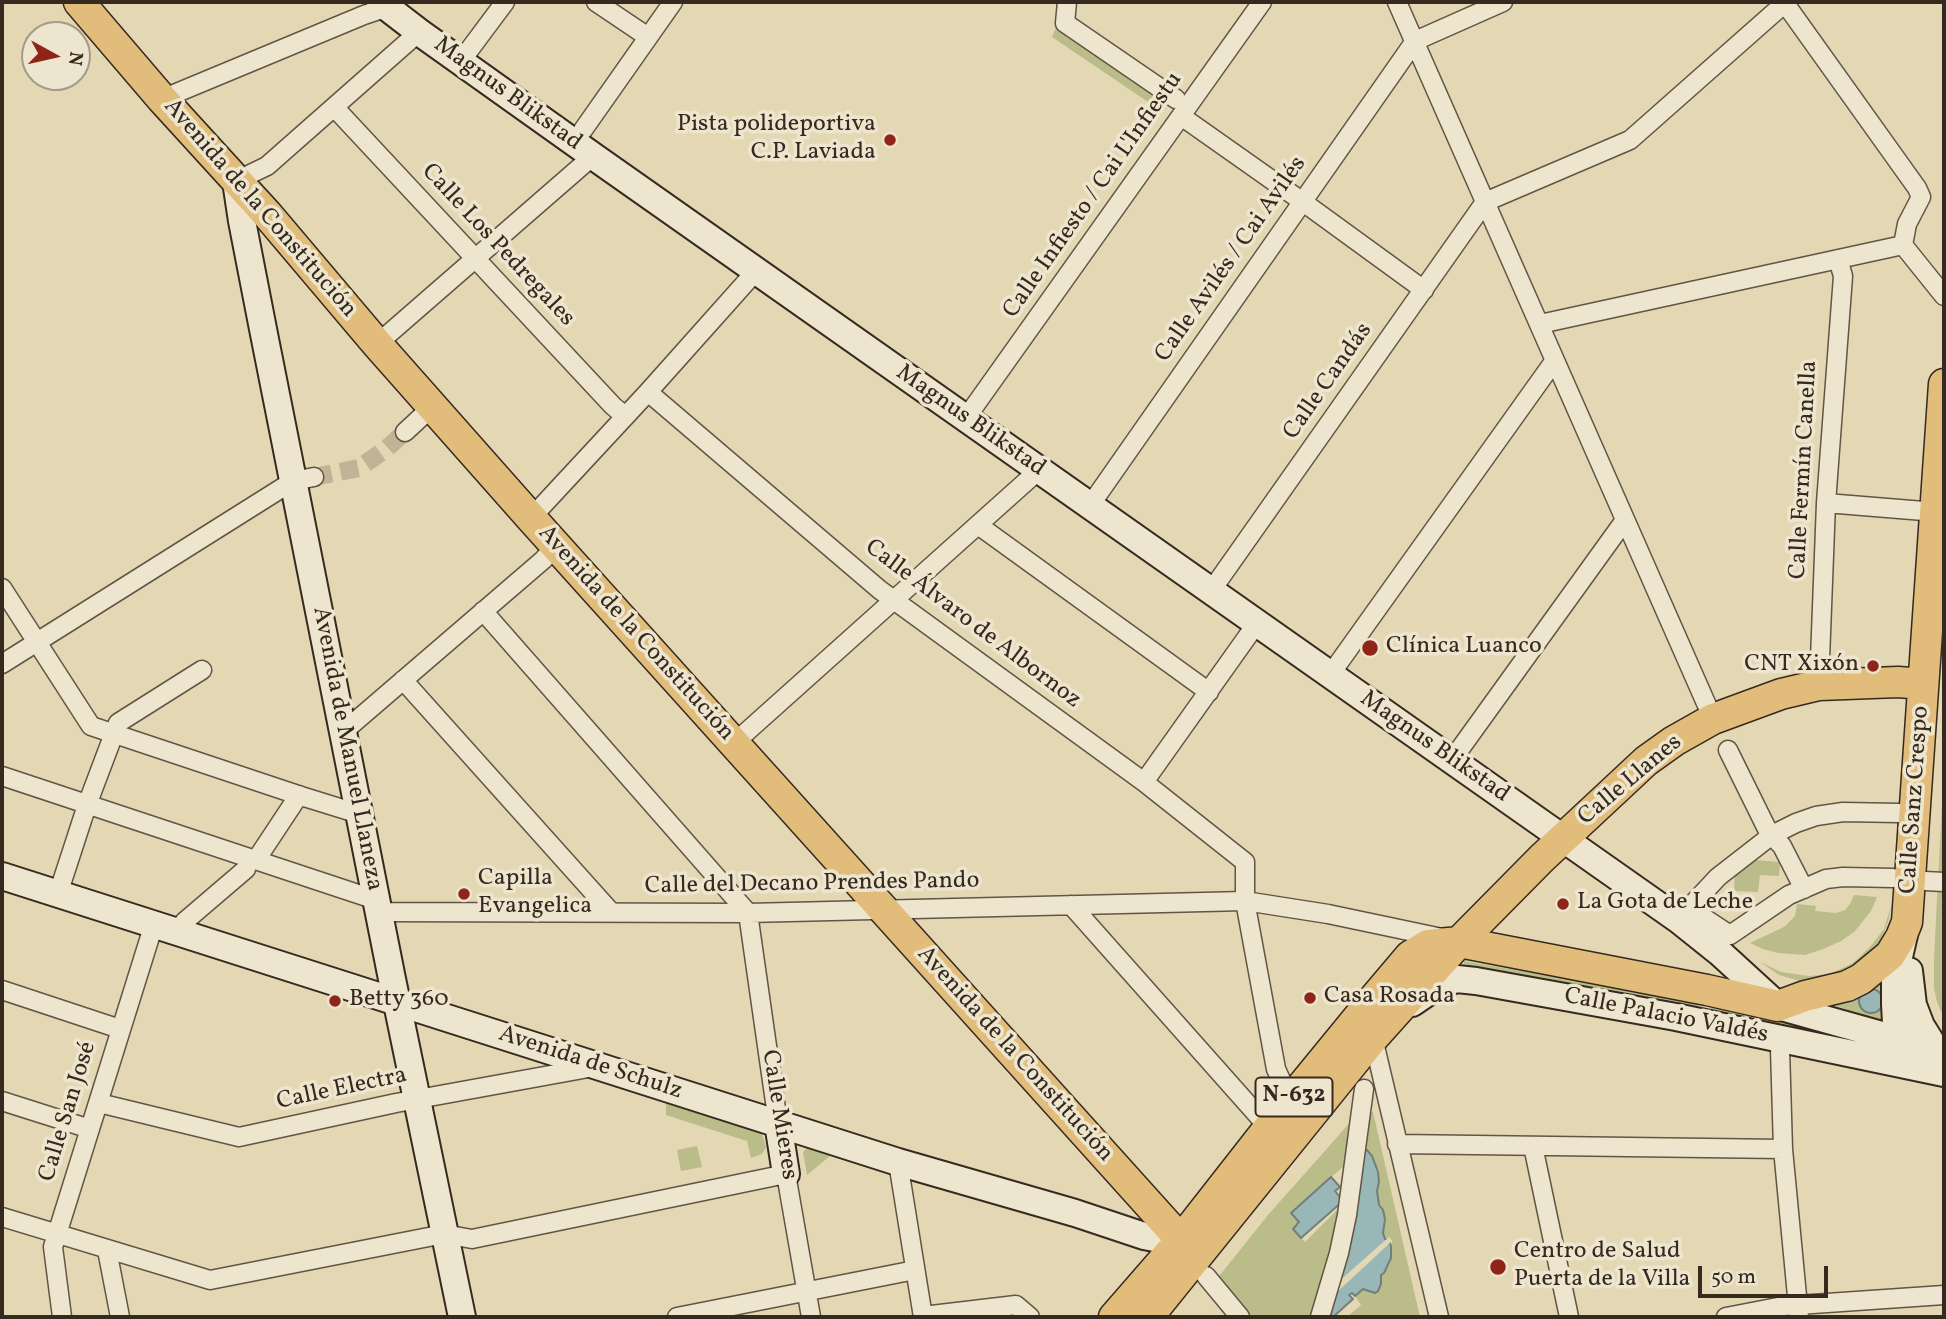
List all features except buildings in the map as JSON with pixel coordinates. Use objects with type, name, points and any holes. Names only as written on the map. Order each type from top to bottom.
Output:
[{"type":"main road","name":"Avenida de la Constitución","points":[[79,2],[377,344],[733,744],[883,911],[1193,1243]]},
{"type":"main road","name":"Calle Sanz Crespo","points":[[1907,922],[1944,384]]},
{"type":"main road","name":"Calle Llanes","points":[[1460,942],[1646,761],[1713,719],[1782,694],[1819,685],[1878,682],[1923,684]]},
{"type":"main road","points":[[1778,1006],[1847,986],[1861,979],[1890,955],[1907,922]]},
{"type":"main road","name":"Calle Palacio Valdés","points":[[1460,942],[1707,989],[1778,1006]]},
{"type":"main road","name":"N-632","points":[[1148,1317],[1269,1128],[1364,1031],[1399,1012],[1460,942]]},
{"type":"main road","name":"N-632","points":[[1114,1317],[1144,1281],[1193,1243],[1364,1031],[1410,956],[1428,946],[1460,942]]},
{"type":"street","points":[[461,61],[505,2]]},
{"type":"street","points":[[596,2],[648,37]]},
{"type":"street","points":[[583,130],[673,2]]},
{"type":"street","points":[[1068,2],[1065,23],[1424,290]]},
{"type":"street","name":"Calle Infiesto / Cai L'Infiestu","points":[[966,418],[1178,108],[1262,2]]},
{"type":"street","points":[[1397,2],[1713,719]]},
{"type":"street","points":[[1415,41],[1503,2]]},
{"type":"street","points":[[1485,202],[1630,140],[1785,2],[1917,188],[1921,197],[1907,224],[1903,245],[1944,296]]},
{"type":"street","points":[[162,99],[364,15],[384,4]]},
{"type":"street","name":"Magnus Blikstad","points":[[384,4],[593,156],[1669,913],[1719,952]]},
{"type":"street","points":[[236,181],[267,166],[419,32]]},
{"type":"street","name":"Calle Avilés / Cai Avilés","points":[[1089,507],[1415,41]]},
{"type":"street","name":"Calle Los Pedregales","points":[[334,107],[625,416]]},
{"type":"street","points":[[377,344],[593,156]]},
{"type":"street","name":"Avenida de Manuel Llaneza","points":[[236,181],[242,221],[303,479],[343,732],[462,1317]]},
{"type":"street","name":"Calle Candás","points":[[1211,591],[1485,202]]},
{"type":"street","points":[[1539,324],[1903,245]]},
{"type":"street","name":"Calle Fermín Canella","points":[[1819,685],[1826,503],[1843,275],[1839,259]]},
{"type":"street","points":[[531,518],[756,271]]},
{"type":"street","points":[[1331,675],[1555,360]]},
{"type":"street","name":"Calle Álvaro de Albornoz","points":[[648,392],[894,601],[1144,782],[1245,862],[1245,901]]},
{"type":"street","points":[[404,432],[433,406]]},
{"type":"street","points":[[733,744],[1039,470]]},
{"type":"street","points":[[2,664],[303,479]]},
{"type":"street","points":[[1826,503],[1936,512]]},
{"type":"street","points":[[1452,760],[1625,520]]},
{"type":"street","points":[[978,525],[1209,692]]},
{"type":"street","points":[[343,732],[557,545]]},
{"type":"street","points":[[2,589],[91,726],[359,814]]},
{"type":"street","points":[[483,611],[748,913]]},
{"type":"street","points":[[1144,782],[1257,623]]},
{"type":"street","points":[[58,894],[87,804],[118,723],[202,670]]},
{"type":"street","points":[[403,680],[611,912]]},
{"type":"street","points":[[1728,750],[1770,833],[1782,846],[1804,889]]},
{"type":"street","name":"Calle del Decano Prendes Pando","points":[[2,776],[378,906],[748,913],[1245,901],[1328,914],[1460,942]]},
{"type":"street","points":[[184,922],[251,864],[299,795]]},
{"type":"street","points":[[1893,878],[1826,879],[1772,905],[1730,935],[1689,908],[1718,877],[1770,833],[1830,814],[1899,813]]},
{"type":"street","name":"Avenida de Schulz","points":[[2,876],[898,1162],[1075,1213],[1144,1236],[1193,1243]]},
{"type":"street","points":[[1925,881],[1944,883]]},
{"type":"street","points":[[1245,901],[1278,1075]]},
{"type":"street","points":[[1071,905],[1269,1128]]},
{"type":"street","name":"Calle Mieres","points":[[748,913],[778,1123],[811,1317]]},
{"type":"street","name":"Calle Sanz Crespo","points":[[1907,922],[1913,1005],[1921,1026],[1943,1059]]},
{"type":"street","name":"Calle Sanz Crespo","points":[[1903,1041],[1896,1023],[1895,974],[1907,922]]},
{"type":"street","name":"Calle San José","points":[[62,1317],[53,1247],[154,925]]},
{"type":"street","points":[[1719,952],[1783,987],[1814,991],[1833,990]]},
{"type":"street","points":[[1719,952],[1778,1006]]},
{"type":"street","name":"Calle Palacio Valdés","points":[[1399,1012],[1440,984],[1457,979],[1676,1017],[1787,1041],[1943,1059]]},
{"type":"street","points":[[2,990],[120,1029]]},
{"type":"street","name":"Calle Palacio Valdés","points":[[1778,1006],[1903,1041]]},
{"type":"street","points":[[1364,1031],[1397,1144],[1439,1317]]},
{"type":"street","points":[[1787,1041],[1780,1049],[1783,1149],[1799,1311]]},
{"type":"street","points":[[1903,1041],[1915,1055],[1943,1059]]},
{"type":"street","name":"Calle Electra","points":[[99,1104],[239,1137],[416,1099],[597,1066]]},
{"type":"street","points":[[1320,1317],[1347,1215],[1364,1089]]},
{"type":"street","points":[[2,1101],[90,1129]]},
{"type":"street","points":[[1397,1144],[1783,1149]]},
{"type":"street","points":[[1534,1146],[1569,1317]]},
{"type":"street","points":[[898,1162],[923,1317],[1016,1305],[1030,1317]]},
{"type":"street","points":[[2,1217],[210,1280],[444,1234],[472,1239],[786,1174]]},
{"type":"street","points":[[1144,1236],[1154,1247],[1155,1254],[1144,1281]]},
{"type":"street","points":[[107,1250],[120,1317]]},
{"type":"street","points":[[677,1317],[915,1269]]},
{"type":"street","points":[[1206,1276],[1240,1317]]},
{"type":"street","points":[[1726,1317],[1783,1306],[1799,1311],[1944,1295]]},
{"type":"green space","points":[[1056,27],[1164,100],[1157,108],[1052,37]]},
{"type":"green space","points":[[1944,765],[1944,1018],[1934,988],[1934,958]]},
{"type":"green space","points":[[1754,860],[1780,862],[1779,876],[1760,875],[1758,892],[1734,891],[1735,873]]},
{"type":"green space","points":[[1854,895],[1877,897],[1871,911],[1855,931],[1841,941],[1805,955],[1778,953],[1750,943],[1784,927],[1795,916],[1797,904],[1816,906],[1815,911],[1836,913],[1845,910]]},
{"type":"green space","points":[[1891,906],[1880,943],[1872,955],[1854,970],[1803,982],[1779,975],[1760,962],[1781,972],[1809,976],[1830,974],[1853,963],[1870,947],[1884,929]]},
{"type":"green space","points":[[1464,961],[1699,1002],[1698,1007],[1463,966]]},
{"type":"green space","points":[[1887,967],[1889,1024],[1822,1001]]},
{"type":"green space","points":[[1712,1005],[1894,1048],[1893,1053],[1711,1009]]},
{"type":"green space","points":[[666,1102],[756,1128],[762,1134],[766,1147],[762,1154],[751,1158],[747,1141],[666,1115]]},
{"type":"green space","points":[[1373,1112],[1420,1317],[1347,1317],[1361,1305],[1355,1296],[1363,1289],[1375,1293],[1379,1290],[1381,1275],[1391,1258],[1392,1241],[1389,1237],[1385,1239],[1383,1233],[1385,1219],[1379,1205],[1379,1182],[1364,1152],[1369,1113]]},
{"type":"green space","points":[[1355,1117],[1349,1162],[1331,1177],[1293,1229],[1305,1242],[1345,1202],[1314,1317],[1248,1317],[1216,1280],[1268,1215]]},
{"type":"green space","points":[[697,1146],[702,1167],[681,1171],[677,1150]]},
{"type":"green space","points":[[807,1148],[830,1156],[807,1175],[803,1152]]},
{"type":"water","points":[[1871,989],[1882,996],[1883,1001],[1876,1012],[1871,1013],[1860,1006],[1859,1001],[1866,990]]},
{"type":"water","points":[[1367,1150],[1378,1172],[1379,1205],[1385,1219],[1383,1233],[1391,1246],[1391,1258],[1381,1275],[1378,1291],[1375,1293],[1363,1289],[1355,1296],[1352,1293],[1349,1295],[1353,1299],[1333,1317],[1329,1312],[1364,1152]]},
{"type":"water","points":[[1331,1177],[1340,1187],[1335,1191],[1343,1201],[1301,1238],[1293,1229],[1299,1222],[1291,1213]]},
{"type":"pier","points":[[1389,1237],[1392,1241],[1335,1294],[1337,1283]]},
{"type":"tunnel","points":[[314,477],[359,468],[405,432]]},
{"type":"place","name":"Pista polideportiva C.P. Laviada","points":[[890,140]]},
{"type":"place","name":"Clínica Luanco","points":[[1370,648]]},
{"type":"place","name":"CNT Xixón","points":[[1873,666]]},
{"type":"place","name":"Capilla Evangelica","points":[[464,894]]},
{"type":"place","name":"La Gota de Leche","points":[[1563,904]]},
{"type":"place","name":"Casa Rosada","points":[[1310,998]]},
{"type":"place","name":"Betty 360","points":[[335,1001]]},
{"type":"place","name":"Centro de Salud Puerta de la Villa","points":[[1498,1267]]}]
